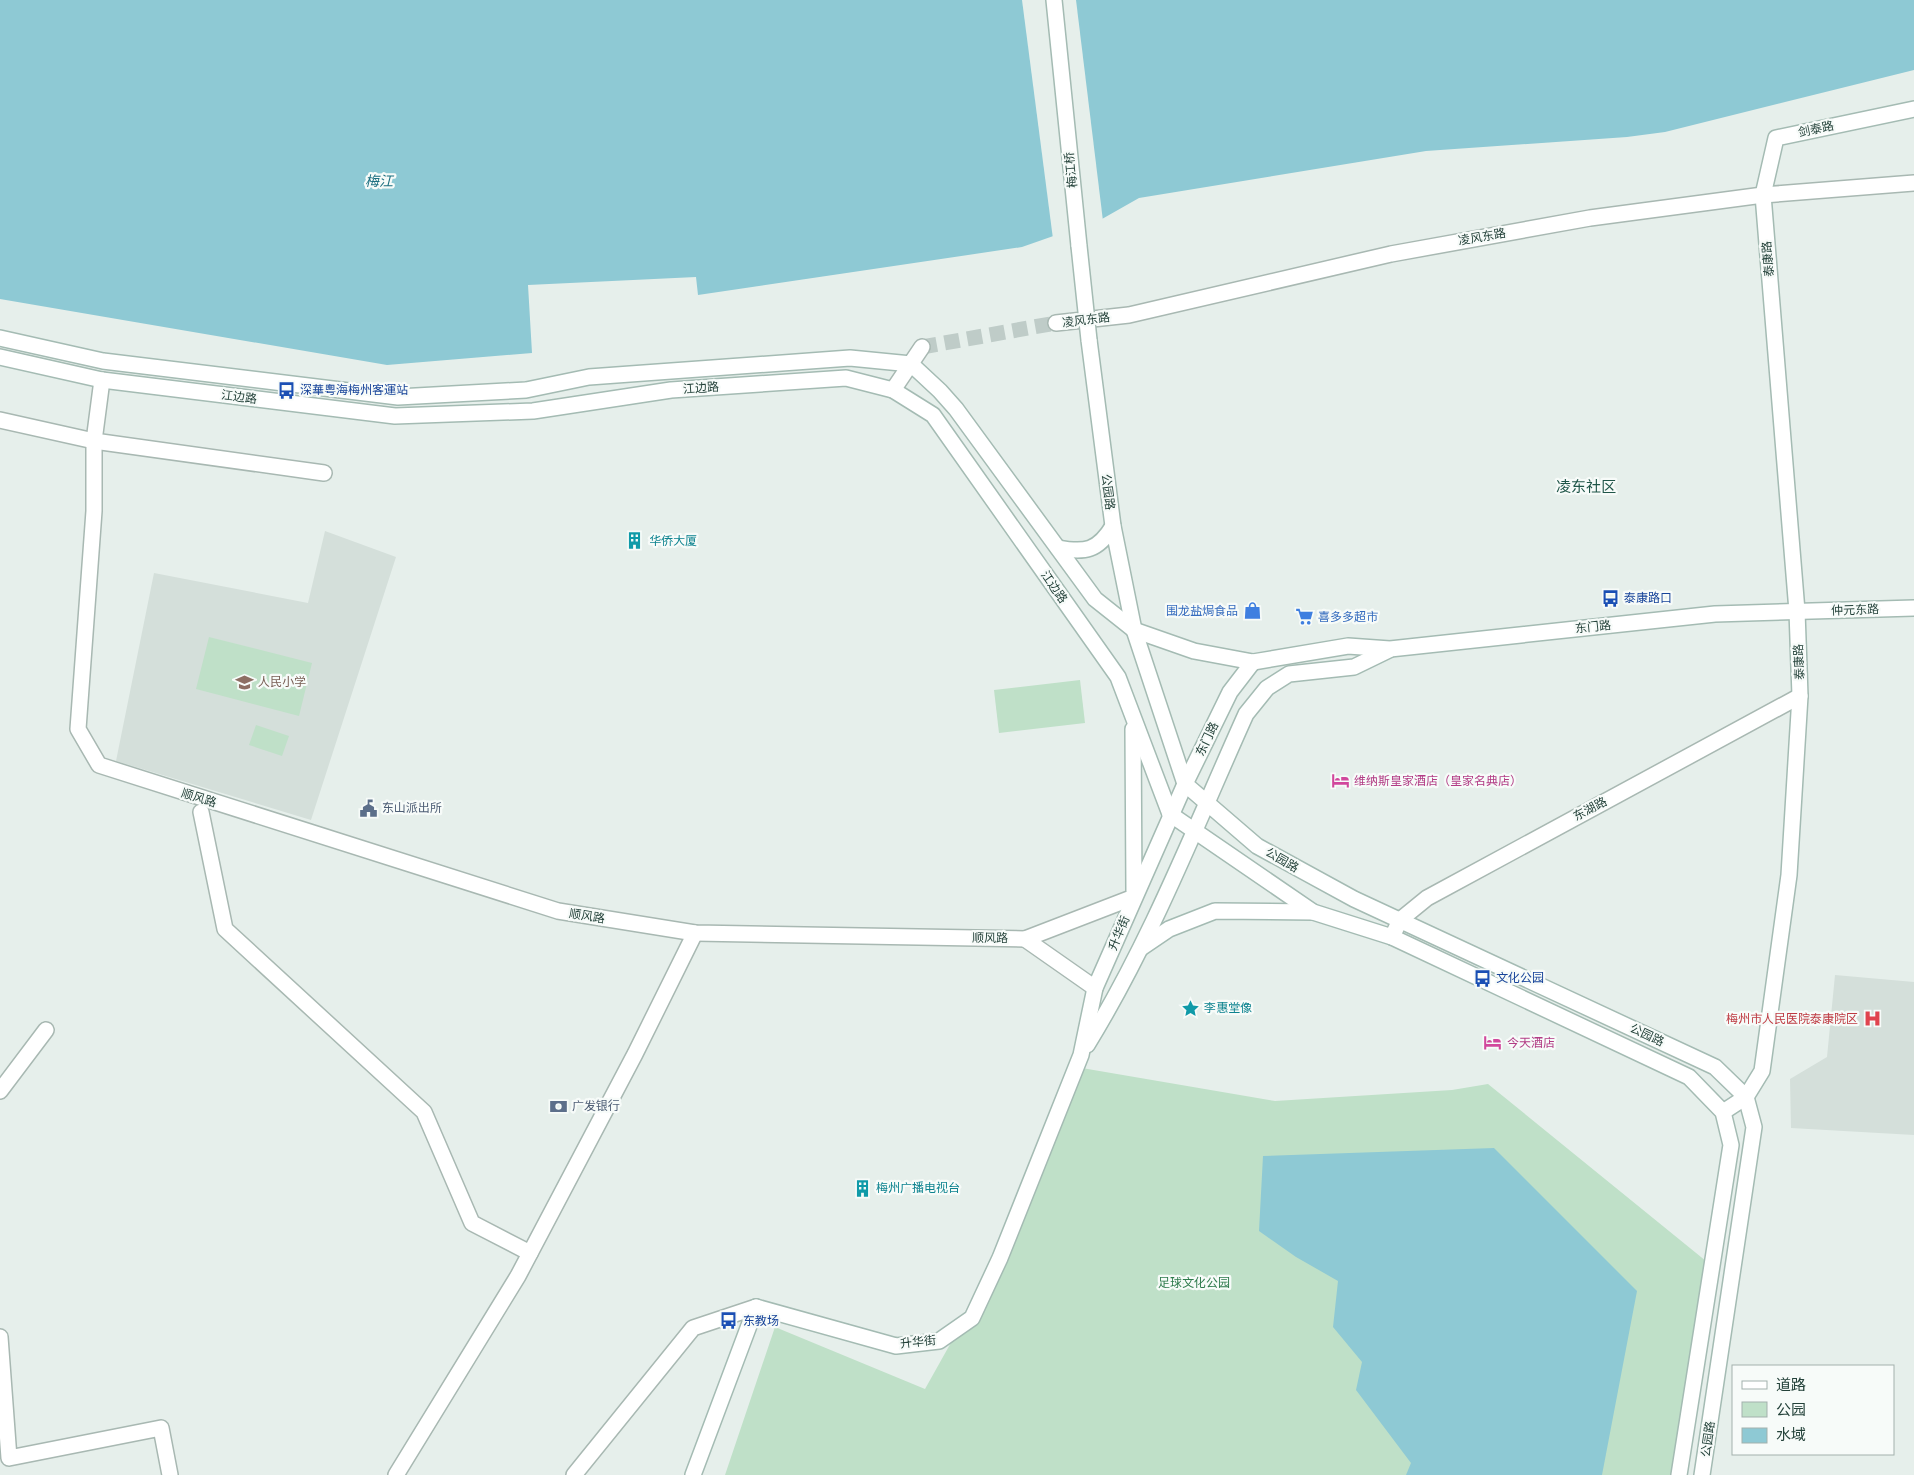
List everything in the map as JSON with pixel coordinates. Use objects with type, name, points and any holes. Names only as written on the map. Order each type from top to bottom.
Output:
[{"type":"street","name":"梅江桥","points":[[1054,0],[1089,340]]},
{"type":"street","name":"剑泰路","points":[[1763,195],[1776,138],[1914,109]]},
{"type":"street","name":"凌风东路","points":[[1056,323],[1129,315],[1410,250],[1590,218],[1763,195],[1914,183]]},
{"type":"street","name":"泰康路","points":[[1723,1112],[1746,1098],[1762,1071],[1789,874],[1800,696],[1796,611],[1763,195]]},
{"type":"street","name":"江边路","points":[[0,338],[103,361],[398,397],[526,390],[589,377],[850,358],[911,364],[940,391],[956,410],[1095,599],[1134,630]]},
{"type":"street","name":"公园路","points":[[1089,340],[1113,526],[1134,630],[1185,784],[1256,846],[1296,869],[1400,920],[1715,1067],[1746,1098],[1754,1127],[1702,1475]]},
{"type":"street","points":[[893,390],[922,347]]},
{"type":"street","name":"江边路","points":[[0,357],[102,380],[396,416],[533,411],[671,390],[846,378],[893,390],[933,415],[1118,677],[1170,814]]},
{"type":"street","name":"顺风路","points":[[102,380],[94,441],[94,511],[78,729],[98,765],[558,911],[695,933],[1025,939],[1134,898]]},
{"type":"street","points":[[0,420],[94,441],[324,473]]},
{"type":"street","points":[[1058,548],[1076,552],[1090,549],[1103,542],[1113,526]]},
{"type":"street","name":"仲元东路","points":[[1796,611],[1914,608]]},
{"type":"street","name":"东门路","points":[[1170,814],[1230,692],[1253,662],[1348,646],[1390,650],[1715,614],[1796,611]]},
{"type":"street","points":[[1134,630],[1194,651],[1253,662]]},
{"type":"street","name":"东门路","points":[[1194,830],[1246,714],[1267,688],[1290,674],[1354,667],[1390,650]]},
{"type":"street","name":"东湖路","points":[[1392,937],[1400,920],[1427,898],[1800,696]]},
{"type":"street","points":[[1133,720],[1134,898]]},
{"type":"street","points":[[201,812],[225,930],[424,1112],[472,1223],[530,1253]]},
{"type":"street","name":"公园路","points":[[1170,814],[1312,912],[1392,937],[1689,1077],[1723,1112],[1731,1145],[1678,1475]]},
{"type":"street","name":"升华街","points":[[756,1307],[896,1346],[939,1341],[972,1318],[1000,1258],[1081,1055],[1095,988],[1170,814]]},
{"type":"street","name":"升华街","points":[[1081,1055],[1118,996],[1194,830]]},
{"type":"street","points":[[1140,949],[1169,929],[1215,911],[1312,912]]},
{"type":"street","points":[[396,1475],[530,1253],[635,1054],[695,933]]},
{"type":"street","name":"顺风路","points":[[1025,939],[1095,988]]},
{"type":"street","points":[[0,1091],[46,1030]]},
{"type":"street","points":[[574,1475],[694,1328],[756,1307]]},
{"type":"street","points":[[693,1475],[756,1307]]},
{"type":"street","points":[[0,1337],[9,1458],[161,1428],[170,1475]]},
{"type":"shaded area","name":"人民小学","points":[[325,531],[396,557],[311,820],[116,761],[154,573],[308,603]]},
{"type":"shaded area","name":"梅州市人民医院泰康院区","points":[[1835,975],[1914,982],[1914,1135],[1791,1128],[1790,1079],[1827,1057]]},
{"type":"green space","points":[[209,637],[312,663],[299,716],[196,689]]},
{"type":"green space","points":[[1080,680],[1085,723],[999,733],[994,690]]},
{"type":"green space","points":[[256,725],[289,736],[282,756],[249,745]]},
{"type":"green space","name":"足球文化公园","points":[[1076,1067],[1275,1101],[1452,1090],[1488,1084],[1717,1270],[1686,1475],[725,1475],[775,1327],[925,1389],[990,1273]]},
{"type":"water","name":"梅江","points":[[0,0],[1914,0],[1914,70],[1665,132],[1627,137],[1426,151],[1139,198],[1102,219],[1022,247],[698,295],[696,277],[528,285],[532,353],[387,365],[0,299]]},
{"type":"water","points":[[1494,1148],[1637,1291],[1602,1475],[1406,1475],[1411,1463],[1356,1390],[1362,1362],[1333,1327],[1338,1281],[1296,1257],[1259,1231],[1263,1156]]},
{"type":"pier","points":[[1022,0],[1076,0],[1103,221],[1053,239]]},
{"type":"tunnel","points":[[922,347],[1056,323]]},
{"type":"place","name":"深華粵海梅州客運站","points":[[286,390]]},
{"type":"place","name":"华侨大厦","points":[[635,541]]},
{"type":"place","name":"泰康路口","points":[[1610,598]]},
{"type":"place","name":"围龙盐焗食品","points":[[1252,611]]},
{"type":"place","name":"喜多多超市","points":[[1304,617]]},
{"type":"place","name":"人民小学","points":[[244,682]]},
{"type":"place","name":"维纳斯皇家酒店（皇家名典店）","points":[[1340,781]]},
{"type":"place","name":"东山派出所","points":[[368,808]]},
{"type":"place","name":"文化公园","points":[[1482,978]]},
{"type":"place","name":"李惠堂像","points":[[1190,1008]]},
{"type":"place","name":"梅州市人民医院泰康院区","points":[[1872,1019]]},
{"type":"place","name":"今天酒店","points":[[1493,1043]]},
{"type":"place","name":"广发银行","points":[[558,1106]]},
{"type":"place","name":"梅州广播电视台","points":[[862,1188]]},
{"type":"place","name":"东教场","points":[[729,1321]]},
{"type":"district","name":"凌东社区","points":[[1586,487]]}]
